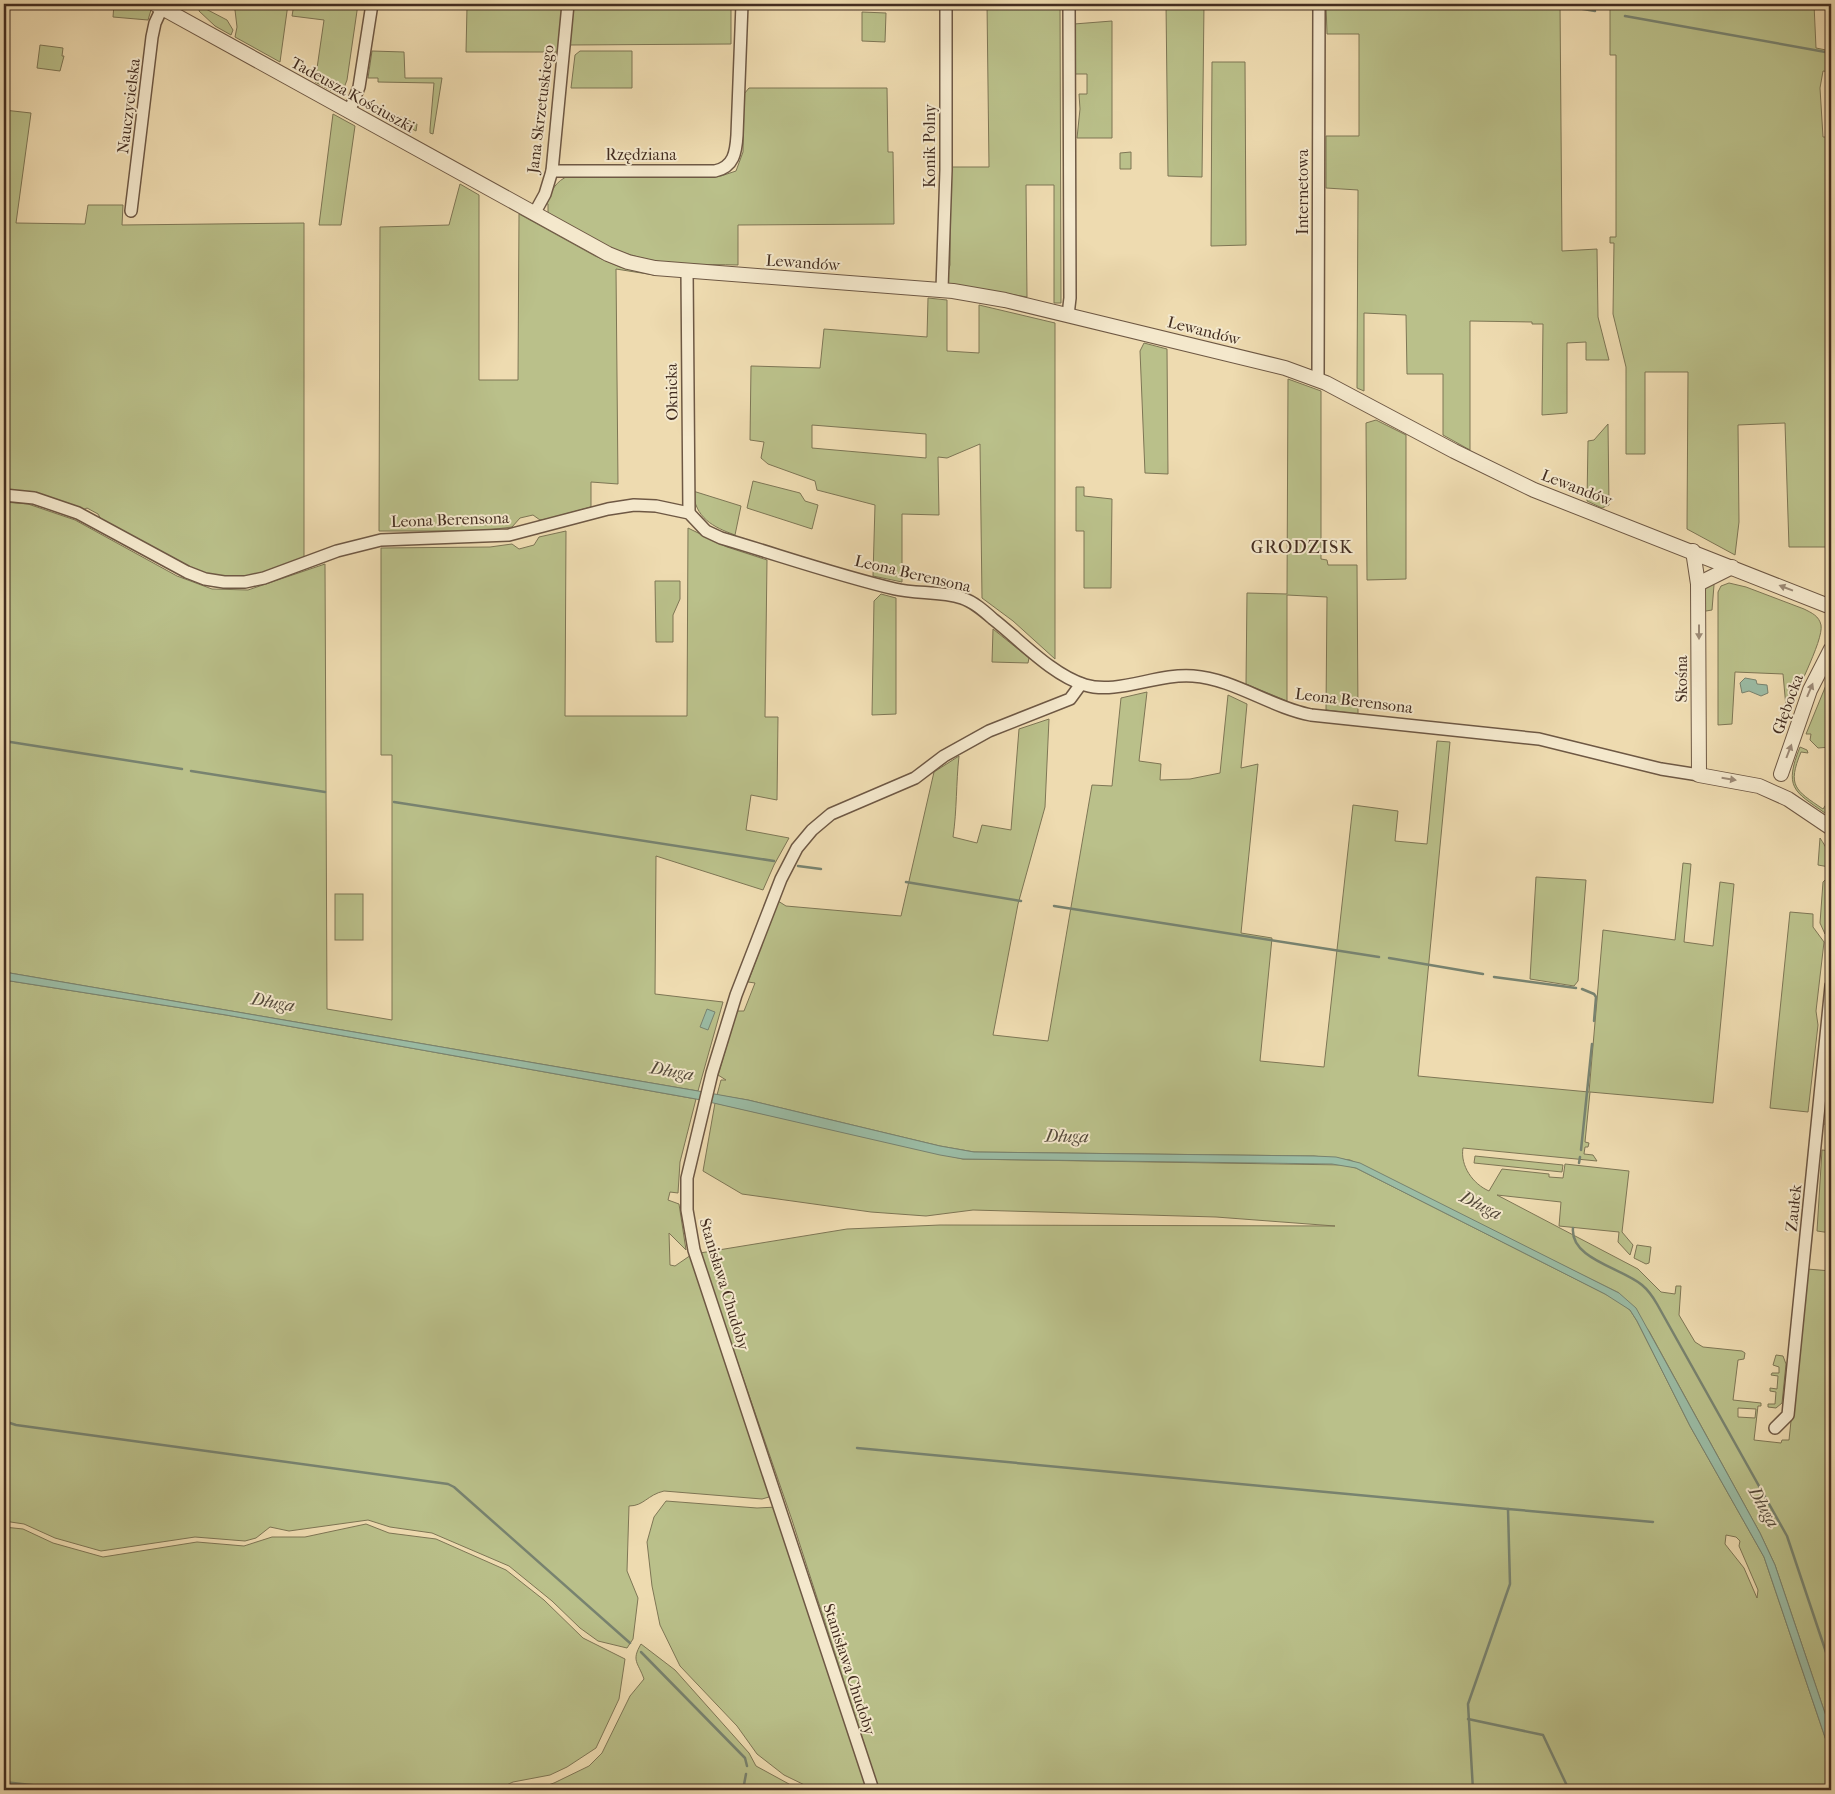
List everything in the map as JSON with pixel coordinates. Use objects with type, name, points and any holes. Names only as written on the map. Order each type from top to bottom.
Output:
[{"type":"street","points":[[349,112],[359,87],[372,4]]},
{"type":"street","name":"Jana Skrzetuskiego","points":[[534,214],[545,194],[552,171],[568,4]]},
{"type":"street","name":"Rzędziana","points":[[552,171],[715,171],[728,165],[736,152],[742,4]]},
{"type":"street","name":"Konik Polny","points":[[942,289],[946,170],[946,4]]},
{"type":"street","points":[[1068,315],[1070,298],[1069,4]]},
{"type":"street","name":"Internetowa","points":[[1318,380],[1319,4]]},
{"type":"street","name":"Tadeusza Kościuszki","points":[[159,6],[534,214]]},
{"type":"street","name":"Nauczycielska","points":[[131,211],[152,37],[159,6]]},
{"type":"street","name":"Lewandów","points":[[534,214],[614,257],[650,267],[942,289],[1006,300],[1268,363],[1318,380],[1526,486],[1694,551],[1831,607]]},
{"type":"street","name":"Oknicka","points":[[687,270],[689,513]]},
{"type":"street","name":"Leona Berensona","points":[[4,495],[34,498],[71,510],[187,572],[212,581],[231,583],[264,578],[337,551],[386,538],[509,535],[608,509],[634,505],[656,506],[689,513],[706,531],[721,538],[874,584],[899,590],[962,598],[982,610],[1061,673],[1081,684],[1103,688],[1161,678],[1194,676],[1226,684],[1292,712],[1540,739],[1661,769],[1759,786],[1788,799],[1831,828]]},
{"type":"street","name":"Skośna","points":[[1694,551],[1698,584],[1699,775]]},
{"type":"street","points":[[1698,584],[1732,567]]},
{"type":"street","name":"Głębocka","points":[[1780,774],[1810,690],[1831,649]]},
{"type":"street","name":"Stanisława Chudoby","points":[[873,1790],[693,1245],[687,1210],[687,1178],[700,1120],[727,1020],[776,891],[793,855],[805,837],[831,814],[915,778],[944,756],[981,735],[1070,699],[1081,684]]},
{"type":"street","points":[[1759,786],[1780,774],[1788,799]]},
{"type":"street","name":"Zaułek","points":[[1775,1428],[1788,1415],[1831,986]]},
{"type":"shaded area","points":[[114,4],[134,4],[147,7],[151,10],[148,20],[113,17]]},
{"type":"shaded area","points":[[200,4],[205,4],[204,8],[227,20],[233,30],[231,35],[215,26],[199,11]]},
{"type":"shaded area","points":[[229,4],[288,4],[280,62],[235,37],[237,27],[235,10]]},
{"type":"shaded area","points":[[294,4],[358,4],[347,80],[342,93],[338,94],[315,82],[324,20],[292,16]]},
{"type":"shaded area","points":[[379,4],[563,4],[559,52],[466,52],[467,7],[378,7]]},
{"type":"shaded area","points":[[573,4],[731,4],[731,44],[568,45]]},
{"type":"shaded area","points":[[987,4],[1060,4],[1061,303],[1054,303],[1054,185],[1026,185],[1027,297],[945,283],[950,265],[950,167],[989,167]]},
{"type":"shaded area","points":[[1166,4],[1204,4],[1202,177],[1168,176]]},
{"type":"shaded area","points":[[1326,4],[1560,4],[1562,251],[1597,249],[1598,317],[1609,360],[1586,360],[1586,342],[1567,343],[1567,413],[1542,415],[1543,324],[1532,324],[1532,322],[1470,321],[1470,450],[1443,435],[1443,374],[1407,374],[1406,315],[1364,313],[1364,391],[1357,388],[1358,190],[1326,188],[1326,136],[1359,136],[1359,34],[1327,34]]},
{"type":"shaded area","points":[[1610,4],[1814,4],[1816,48],[1831,51],[1831,72],[1823,71],[1820,88],[1823,137],[1831,137],[1831,238],[1829,238],[1831,547],[1789,547],[1785,423],[1738,425],[1739,522],[1735,555],[1687,529],[1688,372],[1645,372],[1645,454],[1626,454],[1626,367],[1613,314],[1614,243],[1610,243],[1610,237],[1616,237],[1616,55],[1610,55]]},
{"type":"shaded area","points":[[862,12],[886,13],[885,42],[862,41]]},
{"type":"shaded area","points":[[1112,21],[1112,138],[1077,138],[1080,109],[1079,94],[1087,94],[1087,74],[1074,74],[1074,24]]},
{"type":"shaded area","points":[[40,45],[63,48],[62,56],[64,56],[60,71],[37,68]]},
{"type":"shaded area","points":[[372,51],[404,52],[405,78],[442,78],[433,134],[430,133],[430,129],[434,83],[378,82],[378,78],[368,78]]},
{"type":"shaded area","points":[[580,51],[632,51],[632,88],[571,88],[575,55]]},
{"type":"shaded area","points":[[1212,62],[1245,62],[1246,245],[1211,246]]},
{"type":"shaded area","points":[[749,88],[887,88],[888,152],[893,152],[894,224],[738,225],[738,265],[688,264],[662,262],[626,254],[569,226],[548,213],[548,204],[545,203],[549,195],[557,183],[569,176],[721,176],[736,171],[743,152],[744,94]]},
{"type":"shaded area","points":[[363,101],[417,124],[416,131],[365,103]]},
{"type":"shaded area","points":[[4,110],[31,113],[16,223],[85,224],[88,205],[123,205],[122,225],[304,223],[304,559],[252,576],[227,577],[208,574],[171,560],[152,550],[102,521],[98,514],[87,508],[83,510],[4,490]]},
{"type":"shaded area","points":[[333,114],[355,126],[341,225],[319,225]]},
{"type":"shaded area","points":[[1131,152],[1131,169],[1120,169],[1120,153]]},
{"type":"shaded area","points":[[460,184],[479,195],[479,380],[518,380],[519,214],[595,256],[620,267],[654,275],[616,269],[618,484],[591,482],[591,507],[547,519],[540,520],[533,515],[520,518],[512,527],[479,531],[379,531],[380,227],[449,225]]},
{"type":"shaded area","points":[[928,298],[947,300],[947,351],[979,353],[979,305],[1055,323],[1055,659],[1013,621],[982,598],[980,444],[947,458],[938,457],[939,515],[902,514],[902,582],[873,576],[875,505],[817,490],[815,481],[768,464],[761,458],[764,442],[750,440],[751,366],[820,368],[824,329],[927,337]],"holes":[[[812,425],[926,434],[926,458],[812,448]]]},
{"type":"shaded area","points":[[1144,343],[1167,349],[1168,474],[1145,473],[1140,351]]},
{"type":"shaded area","points":[[1288,379],[1321,391],[1321,559],[1327,560],[1328,565],[1357,565],[1358,714],[1326,710],[1327,597],[1287,595],[1287,701],[1246,684],[1247,593],[1287,594]]},
{"type":"shaded area","points":[[1376,420],[1406,435],[1406,579],[1367,580],[1366,423]]},
{"type":"shaded area","points":[[1608,424],[1609,505],[1602,508],[1587,501],[1588,441],[1594,440]]},
{"type":"shaded area","points":[[753,481],[800,493],[805,501],[818,505],[812,529],[747,508]]},
{"type":"shaded area","points":[[1076,487],[1084,487],[1084,496],[1112,499],[1111,588],[1084,588],[1084,531],[1076,531]]},
{"type":"shaded area","points":[[693,491],[741,506],[735,535],[719,529],[701,515],[694,500]]},
{"type":"shaded area","points":[[4,502],[28,504],[75,520],[177,576],[212,589],[248,590],[325,564],[327,1009],[392,1020],[392,755],[381,755],[381,548],[490,547],[512,544],[519,549],[534,545],[539,537],[566,531],[565,716],[687,716],[688,528],[727,547],[767,560],[765,717],[778,717],[777,800],[751,795],[746,830],[789,838],[763,890],[656,856],[655,994],[723,1002],[698,1091],[4,972]]},
{"type":"shaded area","points":[[1712,580],[1714,585],[1712,610],[1706,611],[1703,608],[1705,589]]},
{"type":"shaded area","points":[[655,581],[680,581],[680,599],[673,615],[673,642],[656,642]]},
{"type":"shaded area","points":[[1729,583],[1746,587],[1804,609],[1819,619],[1821,633],[1818,643],[1787,718],[1783,674],[1735,672],[1732,724],[1718,725],[1718,592],[1721,586]]},
{"type":"shaded area","points":[[881,594],[896,598],[896,714],[872,715],[874,601]]},
{"type":"shaded area","points":[[993,629],[1029,658],[1028,663],[992,662]]},
{"type":"shaded area","points":[[1831,673],[1831,747],[1818,748],[1810,740],[1811,734],[1806,734]]},
{"type":"shaded area","points":[[1745,678],[1756,680],[1757,684],[1767,685],[1768,693],[1761,696],[1749,691],[1742,693],[1740,683]]},
{"type":"shaded area","points":[[1147,692],[1139,761],[1161,764],[1160,780],[1190,779],[1220,773],[1228,695],[1247,704],[1241,768],[1258,764],[1241,933],[1272,938],[1260,1061],[1324,1067],[1353,805],[1398,811],[1395,841],[1427,844],[1437,741],[1450,742],[1418,1076],[1589,1092],[1603,930],[1675,940],[1683,863],[1691,864],[1684,942],[1713,946],[1720,882],[1734,884],[1713,1103],[1590,1092],[1585,1142],[1589,1143],[1588,1147],[1585,1147],[1584,1154],[1593,1155],[1597,1161],[1463,1148],[1463,1155],[1469,1174],[1478,1184],[1489,1191],[1502,1169],[1549,1174],[1549,1177],[1563,1178],[1565,1164],[1629,1171],[1622,1232],[1633,1245],[1630,1255],[1618,1242],[1619,1232],[1559,1226],[1561,1202],[1497,1195],[1638,1269],[1661,1292],[1675,1294],[1676,1286],[1681,1286],[1679,1315],[1695,1342],[1703,1347],[1742,1351],[1745,1353],[1744,1359],[1738,1360],[1733,1400],[1761,1403],[1761,1406],[1758,1406],[1754,1440],[1781,1443],[1782,1440],[1789,1440],[1807,1269],[1831,1271],[1831,1731],[1775,1565],[1760,1533],[1649,1331],[1619,1293],[1350,1160],[1314,1156],[974,1152],[940,1146],[748,1100],[717,1095],[721,1080],[726,1080],[718,1075],[737,1011],[744,1011],[755,983],[748,982],[778,901],[786,906],[901,916],[934,772],[959,756],[953,837],[977,843],[982,825],[1011,830],[1019,729],[1049,719],[1045,807],[1018,904],[993,1035],[1048,1041],[1092,785],[1112,786],[1121,698]],"holes":[[[1738,1408],[1756,1409],[1755,1418],[1738,1417]]]},
{"type":"shaded area","points":[[1800,747],[1807,750],[1808,753],[1801,752],[1797,763],[1794,780],[1796,786],[1800,792],[1823,809],[1827,803],[1829,808],[1825,813],[1799,793],[1792,780],[1795,760]]},
{"type":"shaded area","points":[[1820,838],[1829,855],[1829,867],[1818,865]]},
{"type":"shaded area","points":[[1536,877],[1586,880],[1578,981],[1574,986],[1530,979]]},
{"type":"shaded area","points":[[1830,880],[1825,934],[1820,923],[1823,882]]},
{"type":"shaded area","points":[[335,894],[363,894],[363,940],[335,940]]},
{"type":"shaded area","points":[[1790,912],[1813,914],[1813,927],[1824,942],[1816,1011],[1818,1025],[1808,1112],[1770,1108]]},
{"type":"shaded area","points":[[4,972],[748,1100],[940,1146],[974,1152],[1314,1156],[1336,1157],[1360,1163],[1619,1293],[1636,1308],[1760,1533],[1775,1565],[1831,1731],[1831,1755],[1764,1557],[1690,1426],[1630,1310],[1605,1294],[1356,1168],[1332,1164],[963,1159],[696,1099],[226,1015],[4,980]]},
{"type":"shaded area","points":[[4,980],[226,1015],[696,1099],[680,1162],[678,1193],[670,1192],[668,1200],[679,1204],[686,1250],[669,1233],[670,1265],[675,1266],[691,1255],[769,1490],[769,1497],[762,1499],[664,1491],[634,1506],[629,1506],[627,1571],[638,1598],[633,1639],[627,1648],[598,1641],[580,1628],[552,1601],[509,1566],[432,1533],[390,1527],[368,1520],[289,1531],[270,1527],[256,1538],[245,1541],[195,1537],[101,1551],[55,1538],[24,1524],[4,1521]]},
{"type":"shaded area","points":[[707,1009],[715,1012],[708,1030],[700,1027]]},
{"type":"shaded area","points":[[1831,1064],[1831,1127],[1825,1125]]},
{"type":"shaded area","points":[[715,1103],[963,1159],[1345,1165],[1356,1168],[1617,1300],[1630,1310],[1637,1321],[1690,1426],[1764,1557],[1831,1755],[1831,1790],[879,1790],[792,1520],[700,1253],[847,1229],[940,1225],[1335,1226],[1216,1217],[973,1210],[926,1216],[871,1212],[742,1194],[703,1171]],"holes":[[[1726,1535],[1736,1537],[1740,1541],[1739,1546],[1758,1590],[1757,1598],[1744,1568],[1725,1544]]]},
{"type":"shaded area","points":[[1822,1150],[1831,1151],[1831,1233],[1817,1231]]},
{"type":"shaded area","points":[[1475,1156],[1563,1165],[1562,1172],[1474,1163]]},
{"type":"shaded area","points":[[1637,1245],[1651,1247],[1649,1263],[1646,1264],[1634,1258]]},
{"type":"shaded area","points":[[1776,1355],[1783,1356],[1786,1364],[1782,1403],[1776,1408],[1768,1407],[1768,1404],[1775,1404],[1776,1392],[1770,1391],[1770,1388],[1777,1389],[1778,1376],[1771,1375],[1772,1373],[1779,1373],[1779,1367],[1773,1365]]},
{"type":"shaded area","points":[[666,1501],[757,1508],[777,1507],[867,1788],[865,1790],[815,1790],[784,1775],[757,1754],[737,1726],[680,1666],[660,1625],[652,1586],[647,1542],[654,1517]]},
{"type":"shaded area","points":[[366,1524],[389,1533],[436,1539],[506,1570],[544,1600],[583,1638],[625,1659],[619,1699],[596,1748],[567,1767],[550,1775],[513,1782],[496,1790],[4,1790],[4,1527],[23,1529],[53,1543],[103,1557],[197,1542],[244,1546],[272,1537],[305,1537]]},
{"type":"shaded area","points":[[641,1644],[675,1670],[749,1753],[756,1766],[800,1790],[533,1790],[554,1783],[589,1766],[602,1753],[630,1696],[644,1679],[636,1658]]},
{"type":"waterway","points":[[1554,4],[1595,11]]},
{"type":"waterway","points":[[1625,16],[1831,53]]},
{"type":"waterway","points":[[4,741],[182,769]]},
{"type":"waterway","points":[[191,771],[325,792]]},
{"type":"waterway","points":[[394,802],[774,861]]},
{"type":"waterway","points":[[798,866],[821,869]]},
{"type":"waterway","points":[[906,882],[1021,901]]},
{"type":"waterway","points":[[1054,906],[1379,957]]},
{"type":"waterway","points":[[1389,958],[1483,974]]},
{"type":"waterway","points":[[1494,977],[1576,988]]},
{"type":"waterway","points":[[1582,989],[1594,994],[1596,997],[1594,1021]]},
{"type":"waterway","points":[[1581,1150],[1592,1044]]},
{"type":"waterway","points":[[1579,1163],[1580,1157]]},
{"type":"waterway","name":"Długa","points":[[1573,1228],[1574,1239],[1580,1248],[1599,1262],[1642,1285],[1657,1304],[1787,1536],[1831,1667]]},
{"type":"waterway","points":[[4,1421],[16,1425],[448,1484],[454,1487],[630,1643]]},
{"type":"waterway","points":[[857,1448],[1508,1509]]},
{"type":"waterway","points":[[1473,1790],[1468,1704],[1510,1584],[1508,1509],[1653,1522]]},
{"type":"waterway","points":[[641,1652],[745,1758],[747,1766]]},
{"type":"waterway","points":[[1468,1719],[1543,1735],[1569,1790]]},
{"type":"waterway","points":[[743,1790],[746,1774]]},
{"type":"waterway","points":[[4,1782],[77,1790]]},
{"type":"district","name":"GRODZISK","points":[[1302,547]]}]
